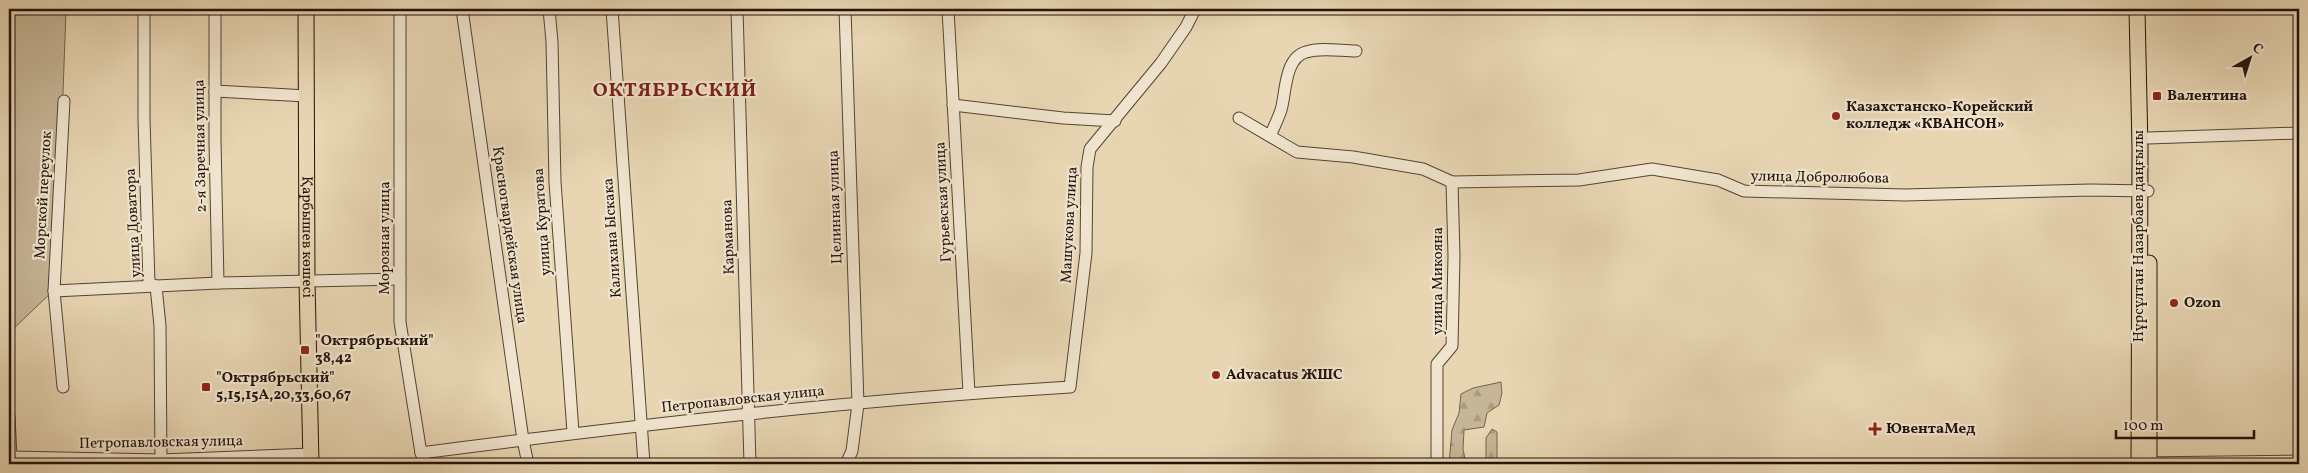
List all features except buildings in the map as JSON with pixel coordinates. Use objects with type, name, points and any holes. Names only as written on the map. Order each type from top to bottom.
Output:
[{"type":"main road","name":"Қарбышев көшесі","points":[[306,9],[307,280],[311,459]]},
{"type":"main road","name":"Нұрсұлтан Назарбаев даңғылы","points":[[2136,9],[2143,191],[2144,464]]},
{"type":"main road","name":"Нұрсұлтан Назарбаев даңғылы","points":[[2143,191],[2148,138],[2146,9]]},
{"type":"street","name":"улица Доватора","points":[[144,9],[144,119],[149,282],[156,286],[160,326],[161,462]]},
{"type":"street","name":"2-я Заречная улица","points":[[215,9],[218,283]]},
{"type":"street","name":"Морозная улица","points":[[400,9],[400,322],[421,453],[426,464]]},
{"type":"street","name":"Красногвардейская улица","points":[[462,9],[523,440],[528,464]]},
{"type":"street","name":"улица Куратова","points":[[549,9],[552,42],[555,182],[573,432]]},
{"type":"street","name":"Калихана Ыскака","points":[[612,9],[644,464]]},
{"type":"street","name":"Карманова","points":[[737,9],[750,464]]},
{"type":"street","name":"Целинная улица","points":[[845,9],[858,404],[852,451],[846,464]]},
{"type":"street","name":"Гурьевская улица","points":[[948,9],[969,393]]},
{"type":"street","name":"Машукова улица","points":[[1070,387],[1086,253],[1087,168],[1090,149],[1161,63],[1186,27],[1194,9]]},
{"type":"street","points":[[1270,136],[1281,109],[1287,78],[1293,63],[1304,52],[1356,52]]},
{"type":"street","points":[[215,91],[307,96]]},
{"type":"street","name":"Морской переулок","points":[[63,387],[54,291],[64,101]]},
{"type":"street","points":[[953,106],[1063,118],[1115,121]]},
{"type":"street","name":"улица Добролюбова","points":[[1239,118],[1297,152],[1353,157],[1422,169],[1452,182],[1579,180],[1652,169],[1718,180],[1744,191],[1905,195],[2091,190],[2143,191]]},
{"type":"street","points":[[2148,138],[2299,133]]},
{"type":"street","name":"улица Микояна","points":[[1437,464],[1437,364],[1452,346],[1454,256],[1452,182]]},
{"type":"street","points":[[54,291],[218,283],[400,279]]},
{"type":"street","name":"Петропавловская улица","points":[[421,453],[573,432],[969,393],[1070,387]]},
{"type":"street","points":[[9,416],[10,458]]},
{"type":"street","name":"Петропавловская улица","points":[[10,458],[161,462],[311,459]]},
{"type":"street","points":[[2144,464],[2299,461]]},
{"type":"green space","points":[[9,9],[66,9],[56,288],[9,333]]},
{"type":"green space","points":[[1501,382],[1502,393],[1499,405],[1487,413],[1484,427],[1464,430],[1463,449],[1466,464],[1449,464],[1452,430],[1459,413],[1461,394],[1473,388]]},
{"type":"green space","points":[[1492,429],[1497,432],[1497,458],[1506,464],[1486,464],[1486,438]]},
{"type":"place","name":"Валентина","points":[[2157,96]]},
{"type":"place","name":"Казахстанско-Корейский колледж «КВАНСОН»","points":[[1836,116]]},
{"type":"place","name":"Ozon","points":[[2174,303]]},
{"type":"place","name":"\"Октрябрьский\" 38,42","points":[[305,350]]},
{"type":"place","name":"Advacatus ЖШС","points":[[1216,375]]},
{"type":"place","name":"\"Октрябрьский\" 5,15,15А,20,33,60,67","points":[[206,387]]},
{"type":"place","name":"ЮвентаМед","points":[[1875,429]]},
{"type":"district","name":"ОКТЯБРЬСКИЙ","points":[[675,91]]}]
